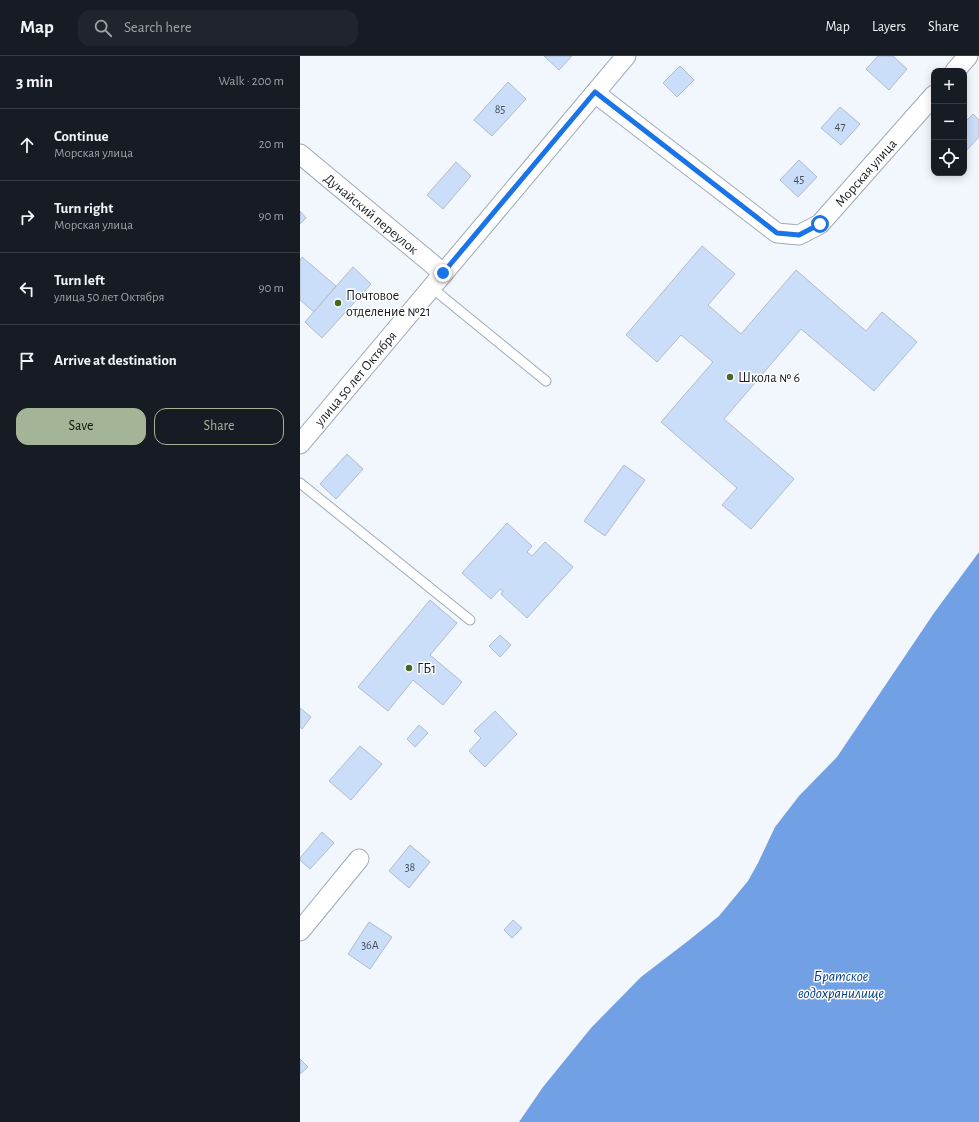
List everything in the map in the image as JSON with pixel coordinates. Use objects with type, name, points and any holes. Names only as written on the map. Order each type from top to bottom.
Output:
[{"type":"street","name":"улица 50 лет Октября","points":[[300,444],[626,56]]},
{"type":"street","points":[[958,68],[968,56]]},
{"type":"street","name":"Морская улица","points":[[595,92],[777,233],[799,235],[820,224],[931,98]]},
{"type":"street","name":"Дунайский переулок","points":[[300,154],[443,273]]},
{"type":"street","points":[[300,931],[359,859]]},
{"type":"lane","points":[[432,288],[546,381]]},
{"type":"lane","points":[[300,483],[470,620]]},
{"type":"water","name":"Братское водохранилище","points":[[979,552],[979,1122],[519,1122],[543,1087],[591,1028],[641,977],[719,916],[748,881],[775,827],[799,796],[837,757],[934,613]]},
{"type":"building","points":[[544,56],[572,56],[559,70]]},
{"type":"building","points":[[878,56],[893,56],[907,69],[889,90],[866,69]]},
{"type":"building","points":[[680,66],[694,80],[677,97],[663,83]]},
{"type":"building","points":[[508,82],[526,99],[492,136],[474,120]]},
{"type":"building","points":[[840,107],[860,124],[841,145],[821,128]]},
{"type":"building","points":[[973,114],[979,120],[979,137],[967,150],[967,140],[967,120]]},
{"type":"building","points":[[799,160],[817,177],[798,197],[780,180]]},
{"type":"building","points":[[456,162],[471,176],[443,209],[427,195]]},
{"type":"building","points":[[300,211],[306,218],[300,224]]},
{"type":"building","name":"Школа № 6","points":[[702,246],[735,274],[708,305],[741,334],[796,270],[866,331],[882,312],[917,342],[874,391],[801,329],[724,419],[794,479],[751,529],[722,505],[737,488],[661,422],[713,362],[681,335],[657,362],[626,335]]},
{"type":"building","points":[[302,257],[336,286],[314,312],[300,300],[300,260]]},
{"type":"building","name":"Почтовое отделение №21","points":[[353,267],[371,284],[322,338],[305,322]]},
{"type":"building","points":[[347,454],[363,469],[336,499],[320,484]]},
{"type":"building","points":[[624,465],[645,480],[605,536],[584,521]]},
{"type":"building","points":[[507,523],[532,546],[527,552],[532,556],[545,542],[573,567],[527,618],[501,594],[503,591],[500,589],[491,599],[462,573]]},
{"type":"building","name":"ГБ1","points":[[430,600],[457,623],[430,655],[462,682],[443,705],[413,680],[388,711],[358,687]]},
{"type":"building","points":[[500,635],[511,645],[500,657],[489,646]]},
{"type":"building","points":[[300,708],[311,717],[302,729],[300,727]]},
{"type":"building","points":[[495,711],[517,734],[485,767],[469,751],[481,738],[474,731]]},
{"type":"building","points":[[419,725],[428,733],[415,747],[407,739]]},
{"type":"building","points":[[360,746],[382,764],[351,800],[329,781]]},
{"type":"building","points":[[322,832],[334,843],[310,869],[300,860],[300,858]]},
{"type":"building","points":[[410,845],[430,862],[409,888],[389,871]]},
{"type":"building","points":[[513,920],[522,928],[512,938],[504,930]]},
{"type":"building","points":[[369,922],[392,937],[370,969],[348,954]]},
{"type":"building","points":[[300,1059],[308,1067],[300,1074]]},
{"type":"place","name":"Почтовое отделение №21","points":[[338,303]]},
{"type":"place","name":"Школа № 6","points":[[730,377]]},
{"type":"place","name":"ГБ1","points":[[409,668]]},
{"type":"route","points":[[443,273],[595,92],[777,233],[799,235],[820,224]]}]
